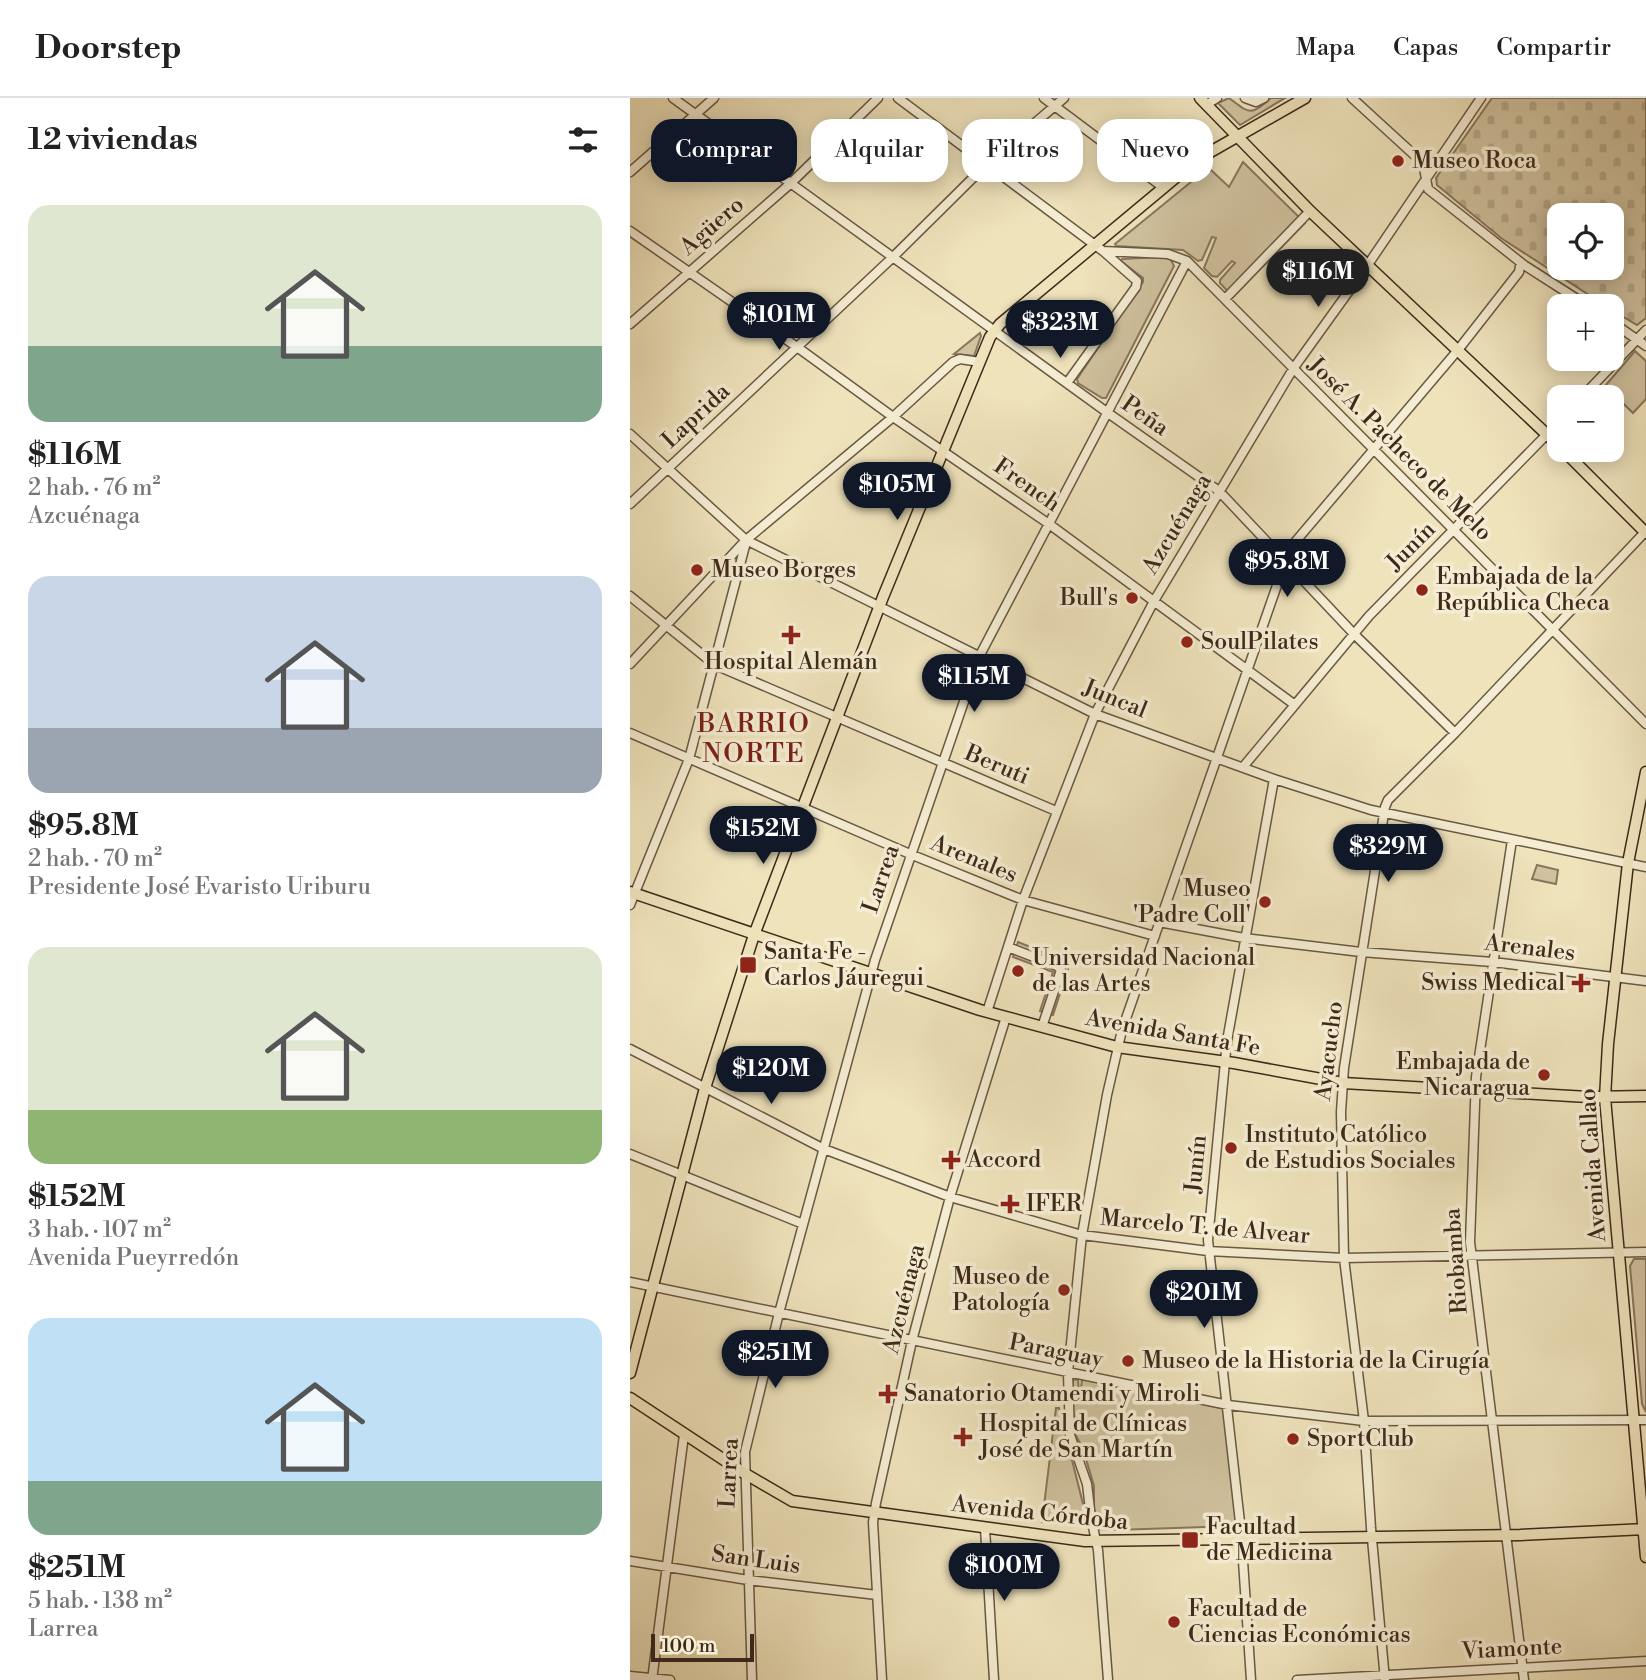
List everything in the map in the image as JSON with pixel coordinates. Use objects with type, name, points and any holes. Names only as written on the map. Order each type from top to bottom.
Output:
[{"type":"main road","points":[[630,1373],[705,1088],[754,935],[879,606],[995,329],[1099,248],[1198,159],[1305,98]]},
{"type":"main road","points":[[1203,101],[1310,211],[1547,434]]},
{"type":"main road","points":[[1575,462],[1646,532]]},
{"type":"main road","name":"Avenida Callao","points":[[1646,772],[1628,863],[1608,1044],[1605,1098],[1646,1557]]},
{"type":"main road","name":"Avenida Santa Fe","points":[[632,893],[987,1012],[1117,1046],[1343,1083],[1605,1098],[1646,1096]]},
{"type":"main road","name":"Avenida Córdoba","points":[[630,1398],[744,1473],[793,1501],[985,1528],[1097,1542],[1506,1535],[1644,1529]]},
{"type":"street","name":"Peña","points":[[673,98],[1219,491],[1354,634],[1455,733]]},
{"type":"street","points":[[630,172],[714,98]]},
{"type":"street","name":"Agüero","points":[[630,324],[790,184],[878,98]]},
{"type":"street","points":[[898,98],[962,145]]},
{"type":"street","points":[[1044,98],[1164,188]]},
{"type":"street","name":"Laprida","points":[[1040,119],[1064,98]]},
{"type":"street","points":[[1203,101],[1217,98]]},
{"type":"street","points":[[1245,98],[1256,102],[1264,98]]},
{"type":"street","points":[[1352,98],[1423,163],[1428,189],[1524,265],[1569,294]]},
{"type":"street","name":"Azcuénaga","points":[[987,1012],[1023,900],[1095,714],[1154,601],[1293,369],[1481,98]]},
{"type":"street","name":"Laprida","points":[[630,504],[892,258],[969,182]]},
{"type":"street","points":[[1011,182],[1099,248],[1135,279],[1137,284],[1067,383]]},
{"type":"street","points":[[1224,299],[1310,211]]},
{"type":"street","name":"French","points":[[630,231],[1049,524],[1295,705]]},
{"type":"street","points":[[1099,248],[1168,254],[1187,261]]},
{"type":"street","name":"José A. Pacheco de Melo","points":[[1187,261],[1646,724]]},
{"type":"street","name":"Larrea","points":[[752,1680],[745,1452],[779,1313],[871,973],[941,763],[981,655],[1187,261]]},
{"type":"street","points":[[1108,1680],[1097,1542],[1087,1484],[1069,1426],[1068,1373],[1082,1234],[1117,1046],[1290,548],[1458,350],[1519,272],[1520,266],[1524,265]]},
{"type":"street","points":[[1624,330],[1646,346]]},
{"type":"street","points":[[1594,385],[1646,330]]},
{"type":"street","points":[[630,664],[746,540],[893,417],[953,362],[960,359],[980,362]]},
{"type":"street","name":"Juncal","points":[[630,434],[746,540],[1095,714],[1274,779],[1384,814],[1646,867]]},
{"type":"street","name":"Junín","points":[[1243,767],[1354,634],[1547,436]]},
{"type":"street","name":"Ayacucho","points":[[1385,1677],[1371,1536],[1364,1421],[1344,1258],[1340,1112],[1361,952],[1384,814],[1388,800],[1646,532]]},
{"type":"street","points":[[630,905],[632,893],[689,759],[746,540]]},
{"type":"street","points":[[724,565],[733,565],[738,576]]},
{"type":"street","name":"Beruti","points":[[630,596],[715,665],[1056,811]]},
{"type":"street","name":"Arenales","points":[[630,733],[1023,900],[1155,936]]},
{"type":"street","name":"Junín","points":[[1251,1680],[1228,1405],[1208,1251],[1225,1062],[1244,938],[1274,779]]},
{"type":"street","name":"Riobamba","points":[[1511,840],[1475,1091],[1471,1256],[1524,1680]]},
{"type":"street","name":"Arenales","points":[[1159,922],[1244,938],[1361,952],[1493,962],[1646,981]]},
{"type":"street","points":[[1008,947],[1061,970],[1042,1027]]},
{"type":"street","name":"Azcuénaga","points":[[882,1680],[873,1522],[912,1341],[950,1197],[1006,1017]]},
{"type":"street","name":"Marcelo T. de Alvear","points":[[630,1049],[824,1149],[950,1197],[1082,1234],[1208,1251],[1344,1258],[1646,1252]]},
{"type":"street","points":[[630,1154],[803,1224]]},
{"type":"street","name":"Paraguay","points":[[630,1282],[1228,1405],[1364,1421],[1646,1420]]},
{"type":"street","points":[[652,1679],[684,1434]]},
{"type":"street","points":[[985,1528],[994,1680]]},
{"type":"street","name":"San Luis","points":[[630,1561],[748,1580],[877,1595]]},
{"type":"street","name":"Viamonte","points":[[1297,1680],[1646,1661]]},
{"type":"street","points":[[630,1676],[670,1680]]},
{"type":"green space","points":[[1229,98],[1250,111],[1271,98],[1285,98],[1240,125],[1218,103]]},
{"type":"green space","points":[[1492,98],[1646,98],[1646,318],[1637,325],[1624,317],[1624,294],[1587,294],[1566,280],[1624,280],[1624,203],[1547,203],[1547,268],[1501,238],[1437,185],[1436,178]]},
{"type":"green space","points":[[1243,162],[1305,223],[1233,297],[1220,280],[1235,263],[1232,261],[1217,277],[1204,268],[1216,238],[1212,237],[1202,260],[1198,261],[1183,250],[1116,246],[1115,244],[1191,182],[1213,182],[1213,172],[1229,187]]},
{"type":"green space","points":[[1170,258],[1174,266],[1106,398],[1102,398],[1078,383],[1077,379],[1143,282],[1143,278],[1121,261]]},
{"type":"green space","points":[[980,333],[974,356],[954,354]]},
{"type":"green space","points":[[1635,351],[1646,361],[1646,399],[1633,413],[1624,404],[1624,385],[1606,385],[1618,371],[1624,371],[1624,364]]},
{"type":"green space","points":[[1537,865],[1558,870],[1556,884],[1532,879]]},
{"type":"green space","points":[[1018,942],[1070,963],[1053,1015],[1040,1011],[1053,972],[1013,957]]},
{"type":"green space","points":[[1634,1259],[1646,1259],[1646,1412],[1642,1404],[1630,1266]]},
{"type":"green space","points":[[1078,1379],[1082,1401],[1085,1400],[1081,1389],[1082,1379],[1222,1408],[1226,1415],[1236,1521],[1234,1526],[1098,1529],[1094,1521],[1094,1486],[1083,1449],[1074,1432],[1072,1383]]},
{"type":"green space","points":[[1056,1408],[1059,1408],[1086,1516],[1082,1525],[1042,1522]]},
{"type":"place","name":"Museo Roca","points":[[1398,161]]},
{"type":"place","name":"Museo Borges","points":[[697,570]]},
{"type":"place","name":"Embajada de la República Checa","points":[[1422,590]]},
{"type":"place","name":"Bull's","points":[[1132,598]]},
{"type":"place","name":"Hospital Alemán","points":[[791,635]]},
{"type":"place","name":"SoulPilates","points":[[1187,642]]},
{"type":"place","name":"Museo 'Padre Coll'","points":[[1265,902]]},
{"type":"place","name":"Santa Fe - Carlos Jáuregui","points":[[748,965]]},
{"type":"place","name":"Universidad Nacional de las Artes","points":[[1018,971]]},
{"type":"place","name":"Swiss Medical","points":[[1581,983]]},
{"type":"place","name":"Embajada de Nicaragua","points":[[1544,1075]]},
{"type":"place","name":"Instituto Católico de Estudios Sociales","points":[[1231,1148]]},
{"type":"place","name":"Accord","points":[[951,1160]]},
{"type":"place","name":"IFER","points":[[1010,1204]]},
{"type":"place","name":"Museo de Patología","points":[[1064,1290]]},
{"type":"place","name":"Museo de la Historia de la Cirugía","points":[[1128,1361]]},
{"type":"place","name":"Sanatorio Otamendi y Miroli","points":[[888,1394]]},
{"type":"place","name":"Hospital de Clínicas José de San Martín","points":[[963,1437]]},
{"type":"place","name":"SportClub","points":[[1293,1439]]},
{"type":"place","name":"Facultad de Medicina","points":[[1190,1540]]},
{"type":"place","name":"Facultad de Ciencias Económicas","points":[[1174,1622]]},
{"type":"district","name":"BARRIO NORTE","points":[[754,739]]}]
